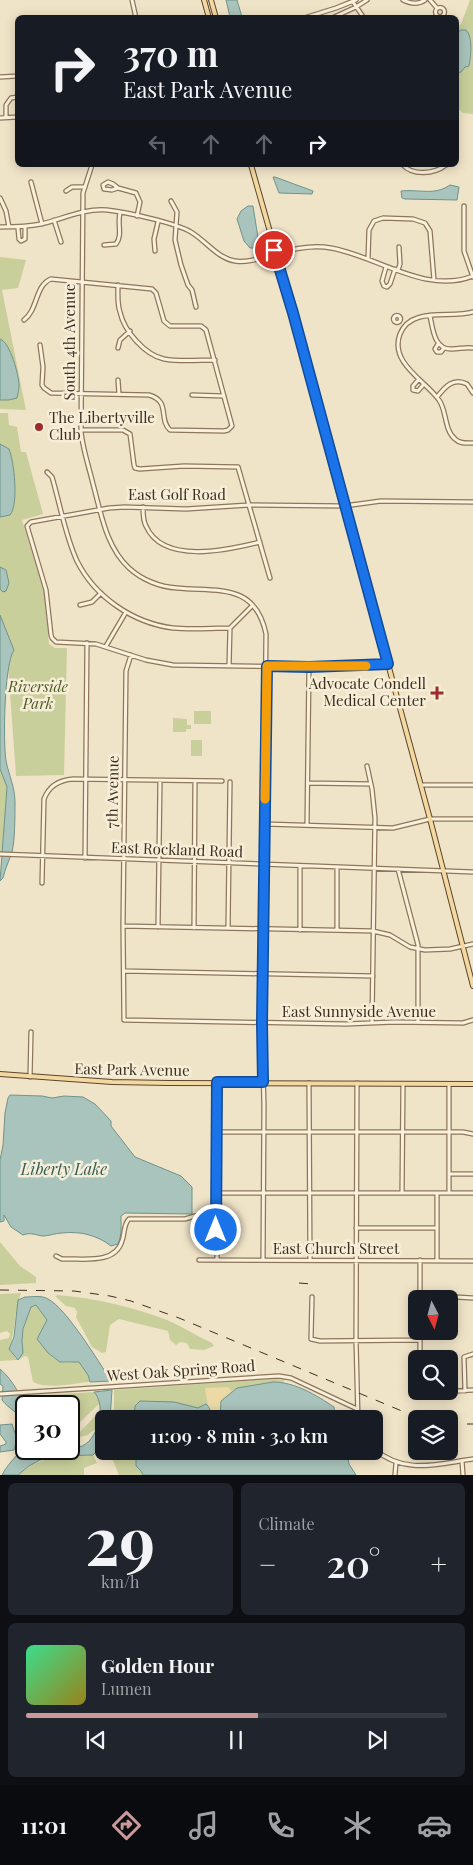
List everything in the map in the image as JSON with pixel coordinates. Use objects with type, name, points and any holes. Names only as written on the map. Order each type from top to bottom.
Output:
[{"type":"main road","points":[[204,0],[208,15]]},
{"type":"main road","points":[[211,0],[215,15]]},
{"type":"main road","points":[[252,167],[430,819],[473,986]]},
{"type":"main road","name":"East Park Avenue","points":[[0,1074],[112,1082],[473,1084]]},
{"type":"street","points":[[132,0],[135,15]]},
{"type":"street","points":[[339,15],[367,0]]},
{"type":"street","points":[[403,0],[413,4],[425,0]]},
{"type":"street","points":[[430,0],[437,8]]},
{"type":"street","points":[[313,15],[355,1],[356,7],[362,15]]},
{"type":"street","points":[[0,77],[15,76]]},
{"type":"street","points":[[6,117],[6,105],[11,98],[15,97]]},
{"type":"street","points":[[0,118],[15,116]]},
{"type":"street","name":"South 4th Avenue","points":[[91,167],[84,187],[82,212],[81,430],[83,448],[100,509],[114,548],[129,568],[154,583],[166,587],[218,589],[231,592],[246,600],[264,624],[267,641],[262,1023],[263,1260]]},
{"type":"street","points":[[405,167],[411,172],[418,173],[442,167]]},
{"type":"street","points":[[31,182],[42,224]]},
{"type":"street","points":[[66,191],[72,187],[84,187]]},
{"type":"street","points":[[118,188],[132,191],[139,197],[140,206],[137,216]]},
{"type":"street","points":[[0,198],[6,211],[9,227]]},
{"type":"street","points":[[171,201],[177,212],[174,240],[188,285],[192,290],[196,308]]},
{"type":"street","points":[[0,227],[25,227],[82,212],[100,210],[137,216],[192,232],[217,253],[234,261],[249,260],[318,246],[341,250],[423,279],[460,280],[473,277],[464,251],[464,206]]},
{"type":"street","points":[[104,245],[116,244],[120,238],[118,221],[120,213]]},
{"type":"street","points":[[368,259],[369,230],[374,221],[383,218],[419,219],[425,223],[430,231],[434,280]]},
{"type":"street","points":[[54,220],[61,242]]},
{"type":"street","points":[[155,251],[154,239],[158,222]]},
{"type":"street","points":[[18,228],[21,241],[25,239],[25,227]]},
{"type":"street","points":[[386,267],[382,281],[384,286],[387,287],[400,264],[399,247]]},
{"type":"street","points":[[24,320],[30,316],[43,285],[48,280],[82,281],[152,289],[156,293],[166,324],[204,327],[208,333],[232,424],[230,428],[224,431],[170,430],[165,424],[162,406],[156,397],[119,394],[54,394],[44,388],[40,345]]},
{"type":"street","points":[[118,285],[120,313],[143,349],[157,357],[170,360],[215,360]]},
{"type":"street","points":[[473,312],[417,318],[406,326],[399,337],[399,352],[405,365],[437,397],[442,406],[451,436],[461,442],[473,443]]},
{"type":"street","points":[[430,316],[438,344],[451,350],[473,348],[473,352]]},
{"type":"street","points":[[400,321],[406,326]]},
{"type":"street","points":[[118,348],[120,340],[130,331]]},
{"type":"street","points":[[438,344],[435,349],[437,352],[441,352],[444,348]]},
{"type":"street","points":[[419,379],[413,386],[413,390],[418,391],[424,384]]},
{"type":"street","points":[[118,380],[119,394]]},
{"type":"street","points":[[437,397],[446,385],[454,381],[467,384],[473,393]]},
{"type":"street","points":[[192,395],[224,396]]},
{"type":"street","points":[[81,430],[123,430],[128,432],[130,434],[134,469],[184,466],[239,466],[270,578]]},
{"type":"street","points":[[47,472],[52,477],[77,561],[85,575],[101,593],[126,612],[150,622],[174,628],[230,628]]},
{"type":"street","name":"East Golf Road","points":[[87,643],[58,642],[54,641],[50,635],[46,590],[30,540],[27,528],[29,523],[124,506],[186,509],[250,505],[344,506],[381,501],[473,502]]},
{"type":"street","points":[[143,507],[146,528],[157,540],[170,548],[187,551],[225,550],[260,542]]},
{"type":"street","points":[[80,605],[92,602],[101,593]]},
{"type":"street","points":[[229,666],[230,628],[252,606]]},
{"type":"street","points":[[106,646],[126,612]]},
{"type":"street","points":[[85,858],[87,643],[106,646],[163,664],[309,667],[388,664]]},
{"type":"street","name":"7th Avenue","points":[[124,1020],[125,971],[123,926],[126,671],[131,655]]},
{"type":"street","points":[[307,825],[309,667]]},
{"type":"street","points":[[367,766],[374,805],[372,1022]]},
{"type":"street","points":[[42,883],[44,798],[50,788],[62,781],[85,779],[222,781]]},
{"type":"street","points":[[158,927],[160,781]]},
{"type":"street","points":[[194,928],[195,781]]},
{"type":"street","points":[[228,928],[230,782]]},
{"type":"street","points":[[308,783],[371,784]]},
{"type":"street","points":[[420,785],[473,785]]},
{"type":"street","points":[[265,824],[394,828],[430,819],[473,819]]},
{"type":"street","name":"East Rockland Road","points":[[0,854],[473,872]]},
{"type":"street","points":[[300,866],[300,930]]},
{"type":"street","points":[[336,930],[337,867]]},
{"type":"street","points":[[398,870],[417,938],[418,1022]]},
{"type":"street","points":[[123,926],[373,931],[390,935],[410,947],[418,949],[441,950],[473,944]]},
{"type":"street","points":[[125,971],[373,976]]},
{"type":"street","name":"East Sunnyside Avenue","points":[[124,1020],[262,1023],[463,1023],[473,1020]]},
{"type":"street","points":[[30,1076],[32,1032]]},
{"type":"street","points":[[217,1082],[217,1260]]},
{"type":"street","points":[[310,1083],[310,1260]]},
{"type":"street","points":[[357,1083],[357,1409]]},
{"type":"street","points":[[402,1193],[403,1083]]},
{"type":"street","points":[[449,1084],[449,1193]]},
{"type":"street","points":[[218,1132],[449,1132],[473,1134]]},
{"type":"street","points":[[449,1174],[473,1174]]},
{"type":"street","points":[[216,1193],[473,1193]]},
{"type":"street","points":[[437,1193],[437,1260]]},
{"type":"street","points":[[56,1256],[62,1259],[109,1257],[119,1248],[128,1220],[183,1219],[195,1216],[216,1215]]},
{"type":"street","points":[[356,1228],[437,1228]]},
{"type":"street","name":"East Church Street","points":[[199,1260],[473,1261]]},
{"type":"street","points":[[420,1260],[420,1290]]},
{"type":"street","points":[[312,1297],[311,1339],[408,1340]]},
{"type":"street","points":[[458,1298],[473,1298]]},
{"type":"street","points":[[420,1340],[420,1350]]},
{"type":"street","points":[[465,1391],[464,1357],[473,1354]]},
{"type":"street","name":"West Oak Spring Road","points":[[0,1394],[279,1376],[291,1378],[357,1409]]},
{"type":"street","points":[[458,1391],[473,1390]]},
{"type":"street","points":[[383,1455],[404,1466],[473,1459]]},
{"type":"street","points":[[462,1460],[463,1475]]},
{"type":"street","points":[[396,1463],[396,1475]]},
{"type":"green space","points":[[470,0],[473,0],[473,114],[463,113],[459,110],[459,26]]},
{"type":"green space","points":[[0,257],[26,260],[18,288],[2,290],[26,410],[0,409]]},
{"type":"green space","name":"Riverside Park","points":[[0,413],[8,413],[9,425],[17,427],[21,452],[26,452],[43,514],[22,520],[44,592],[49,644],[55,648],[67,648],[64,775],[16,776],[8,665],[9,645],[0,615]]},
{"type":"green space","points":[[194,711],[211,711],[211,724],[194,724]]},
{"type":"green space","points":[[173,718],[187,719],[187,725],[191,725],[191,729],[186,729],[186,732],[173,732]]},
{"type":"green space","points":[[191,740],[202,740],[202,756],[191,756]]},
{"type":"green space","points":[[0,769],[7,787],[2,854],[0,854]]},
{"type":"green space","points":[[0,1242],[20,1266],[36,1277],[36,1283],[0,1285]]},
{"type":"green space","points":[[21,1293],[9,1349],[16,1359],[23,1349],[25,1323],[31,1307],[36,1305],[47,1320],[37,1339],[48,1353],[58,1361],[66,1363],[79,1362],[88,1375],[90,1382],[46,1386],[33,1382],[28,1357],[25,1356],[18,1360],[0,1361],[0,1340],[9,1338],[10,1334],[7,1331],[0,1333],[0,1294]]},
{"type":"green space","points":[[55,1296],[99,1301],[154,1315],[212,1343],[214,1346],[204,1350],[190,1349],[187,1343],[180,1342],[176,1345],[170,1340],[168,1331],[119,1319],[110,1325],[106,1352],[102,1353],[92,1347],[76,1317],[77,1312],[75,1308],[66,1306]]},
{"type":"green space","points":[[276,1379],[285,1380],[283,1382],[273,1382],[233,1390],[220,1410],[202,1406],[197,1409],[135,1406],[135,1410],[114,1410],[114,1390]]},
{"type":"green space","points":[[94,1392],[98,1396],[100,1403],[80,1422],[80,1395],[49,1395]]},
{"type":"green space","points":[[95,1416],[95,1430],[88,1435],[80,1437],[80,1432]]},
{"type":"green space","points":[[93,1455],[97,1463],[84,1468],[84,1475],[18,1475],[45,1460],[80,1460],[80,1456]]},
{"type":"green space","points":[[113,1460],[136,1460],[136,1467],[143,1475],[119,1475]]},
{"type":"sand","points":[[228,1387],[232,1392],[225,1410],[210,1410],[205,1388]]},
{"type":"water","points":[[226,0],[237,0],[241,15],[230,15]]},
{"type":"water","points":[[466,30],[470,37],[471,47],[469,66],[459,72],[459,31]]},
{"type":"water","points":[[273,177],[313,191],[312,194],[279,193]]},
{"type":"water","points":[[450,185],[459,187],[457,200],[402,198],[401,191],[432,191]]},
{"type":"water","points":[[248,206],[253,206],[259,244],[255,248],[250,248],[244,241],[237,219],[241,211]]},
{"type":"water","points":[[0,339],[4,341],[10,352],[19,381],[17,398],[9,400],[0,400]]},
{"type":"water","points":[[0,444],[9,449],[11,455],[15,492],[13,509],[10,515],[0,517]]},
{"type":"water","points":[[0,567],[6,570],[9,583],[6,591],[3,592],[0,589]]},
{"type":"water","points":[[0,615],[14,650],[6,687],[5,738],[6,761],[15,797],[15,827],[12,852],[3,878],[0,881],[7,787],[0,769]]},
{"type":"water","name":"Liberty Lake","points":[[10,1095],[52,1098],[64,1096],[83,1097],[95,1104],[111,1121],[111,1126],[135,1157],[181,1176],[192,1187],[192,1214],[125,1213],[121,1216],[121,1234],[118,1244],[111,1246],[100,1239],[82,1233],[60,1233],[43,1236],[23,1235],[11,1227],[4,1215],[4,1221],[0,1222],[0,1160],[5,1113]]},
{"type":"water","points":[[25,1297],[43,1297],[55,1304],[82,1336],[111,1381],[90,1382],[88,1375],[79,1362],[60,1362],[48,1353],[37,1339],[47,1320],[36,1305],[31,1307],[23,1329],[23,1353],[18,1360],[9,1349],[14,1337],[18,1300]]},
{"type":"water","points":[[0,1369],[13,1383],[20,1395],[15,1395],[15,1412],[2,1400],[3,1386],[0,1384]]},
{"type":"water","points":[[273,1382],[289,1384],[313,1394],[334,1407],[334,1410],[220,1410],[221,1401],[237,1388]]},
{"type":"water","points":[[112,1390],[111,1410],[100,1410],[98,1398],[94,1392]]},
{"type":"water","points":[[140,1401],[174,1402],[198,1408],[206,1404],[210,1410],[135,1410],[135,1406]]},
{"type":"water","points":[[12,1424],[15,1433],[14,1450],[0,1452],[0,1446],[6,1444],[6,1442],[0,1434],[0,1425]]},
{"type":"water","points":[[95,1433],[95,1453],[93,1455],[80,1455],[80,1447],[86,1444]]},
{"type":"water","points":[[15,1457],[15,1460],[40,1460],[18,1475],[2,1475]]},
{"type":"water","points":[[136,1460],[348,1460],[356,1475],[143,1475],[136,1466]]},
{"type":"railway","points":[[299,1283],[311,1284]]},
{"type":"railway","points":[[0,1290],[74,1291],[131,1301],[179,1318],[408,1414]]},
{"type":"railway","points":[[458,1424],[473,1424]]},
{"type":"slow traffic","points":[[265,799],[267,666],[366,666]]},
{"type":"place","name":"The Libertyville Club","points":[[39,427]]},
{"type":"place","name":"Advocate Condell Medical Center","points":[[437,693]]},
{"type":"route","points":[[216,1230],[217,1082],[263,1082],[262,1023],[267,666],[309,667],[388,664],[293,313],[274,250]]}]
